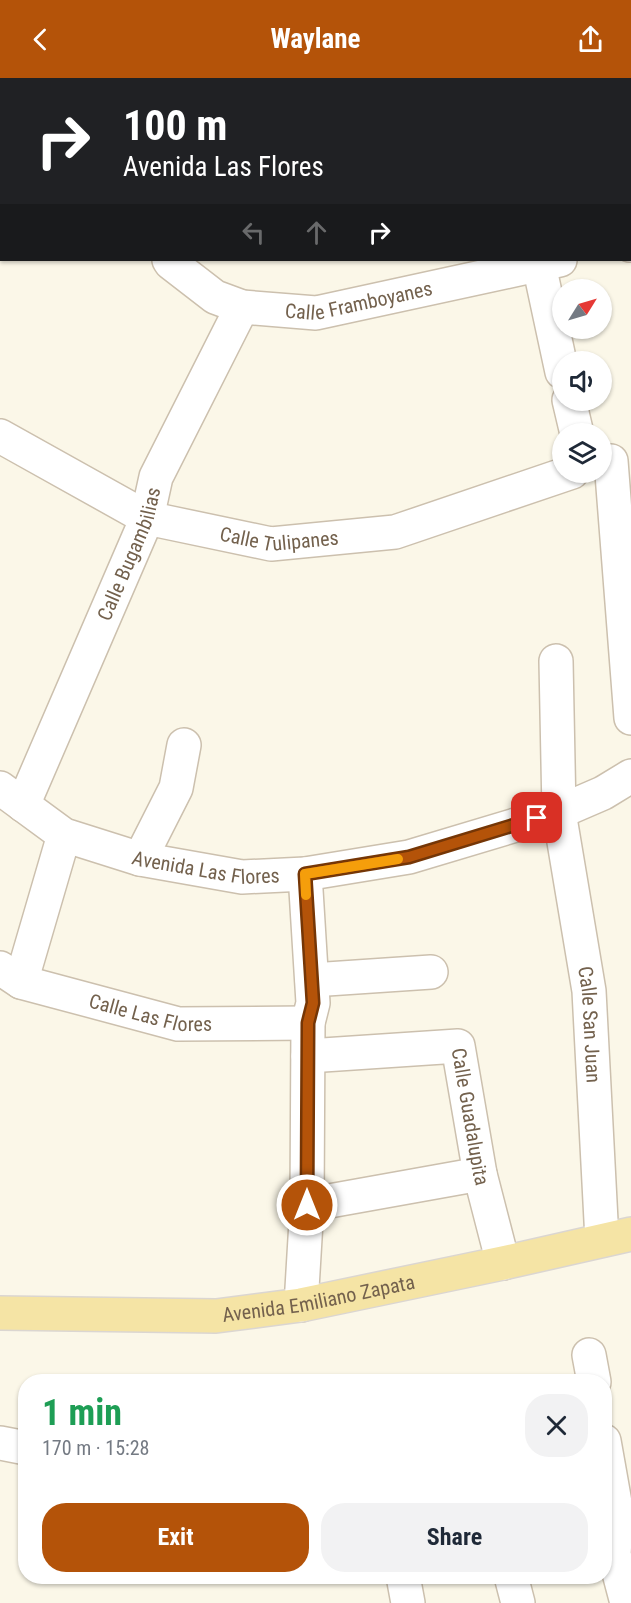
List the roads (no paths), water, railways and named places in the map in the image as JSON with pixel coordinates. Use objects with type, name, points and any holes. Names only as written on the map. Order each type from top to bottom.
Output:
[{"type":"main road","name":"Avenida Emiliano Zapata","points":[[0,1313],[216,1316],[300,1305],[617,1237]]},
{"type":"street","name":"Calle Framboyanes","points":[[170,261],[215,297],[242,308],[316,314],[545,261]]},
{"type":"street","points":[[545,261],[559,351]]},
{"type":"street","name":"Calle Bugambilias","points":[[11,797],[147,518],[156,477],[242,308]]},
{"type":"street","name":"Calle Tulipanes","points":[[0,436],[147,518],[271,544],[395,532],[552,479]]},
{"type":"street","points":[[614,460],[631,718]]},
{"type":"street","name":"Calle San Juan","points":[[556,662],[559,812],[589,991],[617,1237]]},
{"type":"street","points":[[140,859],[176,788],[184,745]]},
{"type":"street","name":"Avenida Las Flores","points":[[11,797],[63,835],[140,859],[242,877],[305,874],[409,857],[559,812],[603,793],[631,776]]},
{"type":"street","points":[[11,975],[63,835]]},
{"type":"street","points":[[300,1305],[307,1205],[308,1023],[313,1003],[305,874]]},
{"type":"street","points":[[312,980],[431,972]]},
{"type":"street","name":"Calle Las Flores","points":[[11,975],[178,1024],[308,1023]]},
{"type":"street","name":"Calle Guadalupita","points":[[308,1056],[458,1046],[480,1174],[503,1263]]},
{"type":"street","points":[[307,1205],[480,1174]]},
{"type":"street","points":[[0,1443],[18,1446]]},
{"type":"street","points":[[612,1483],[618,1514],[617,1555],[627,1603]]},
{"type":"street","points":[[404,1584],[408,1603]]},
{"type":"street","points":[[513,1584],[518,1603]]}]
